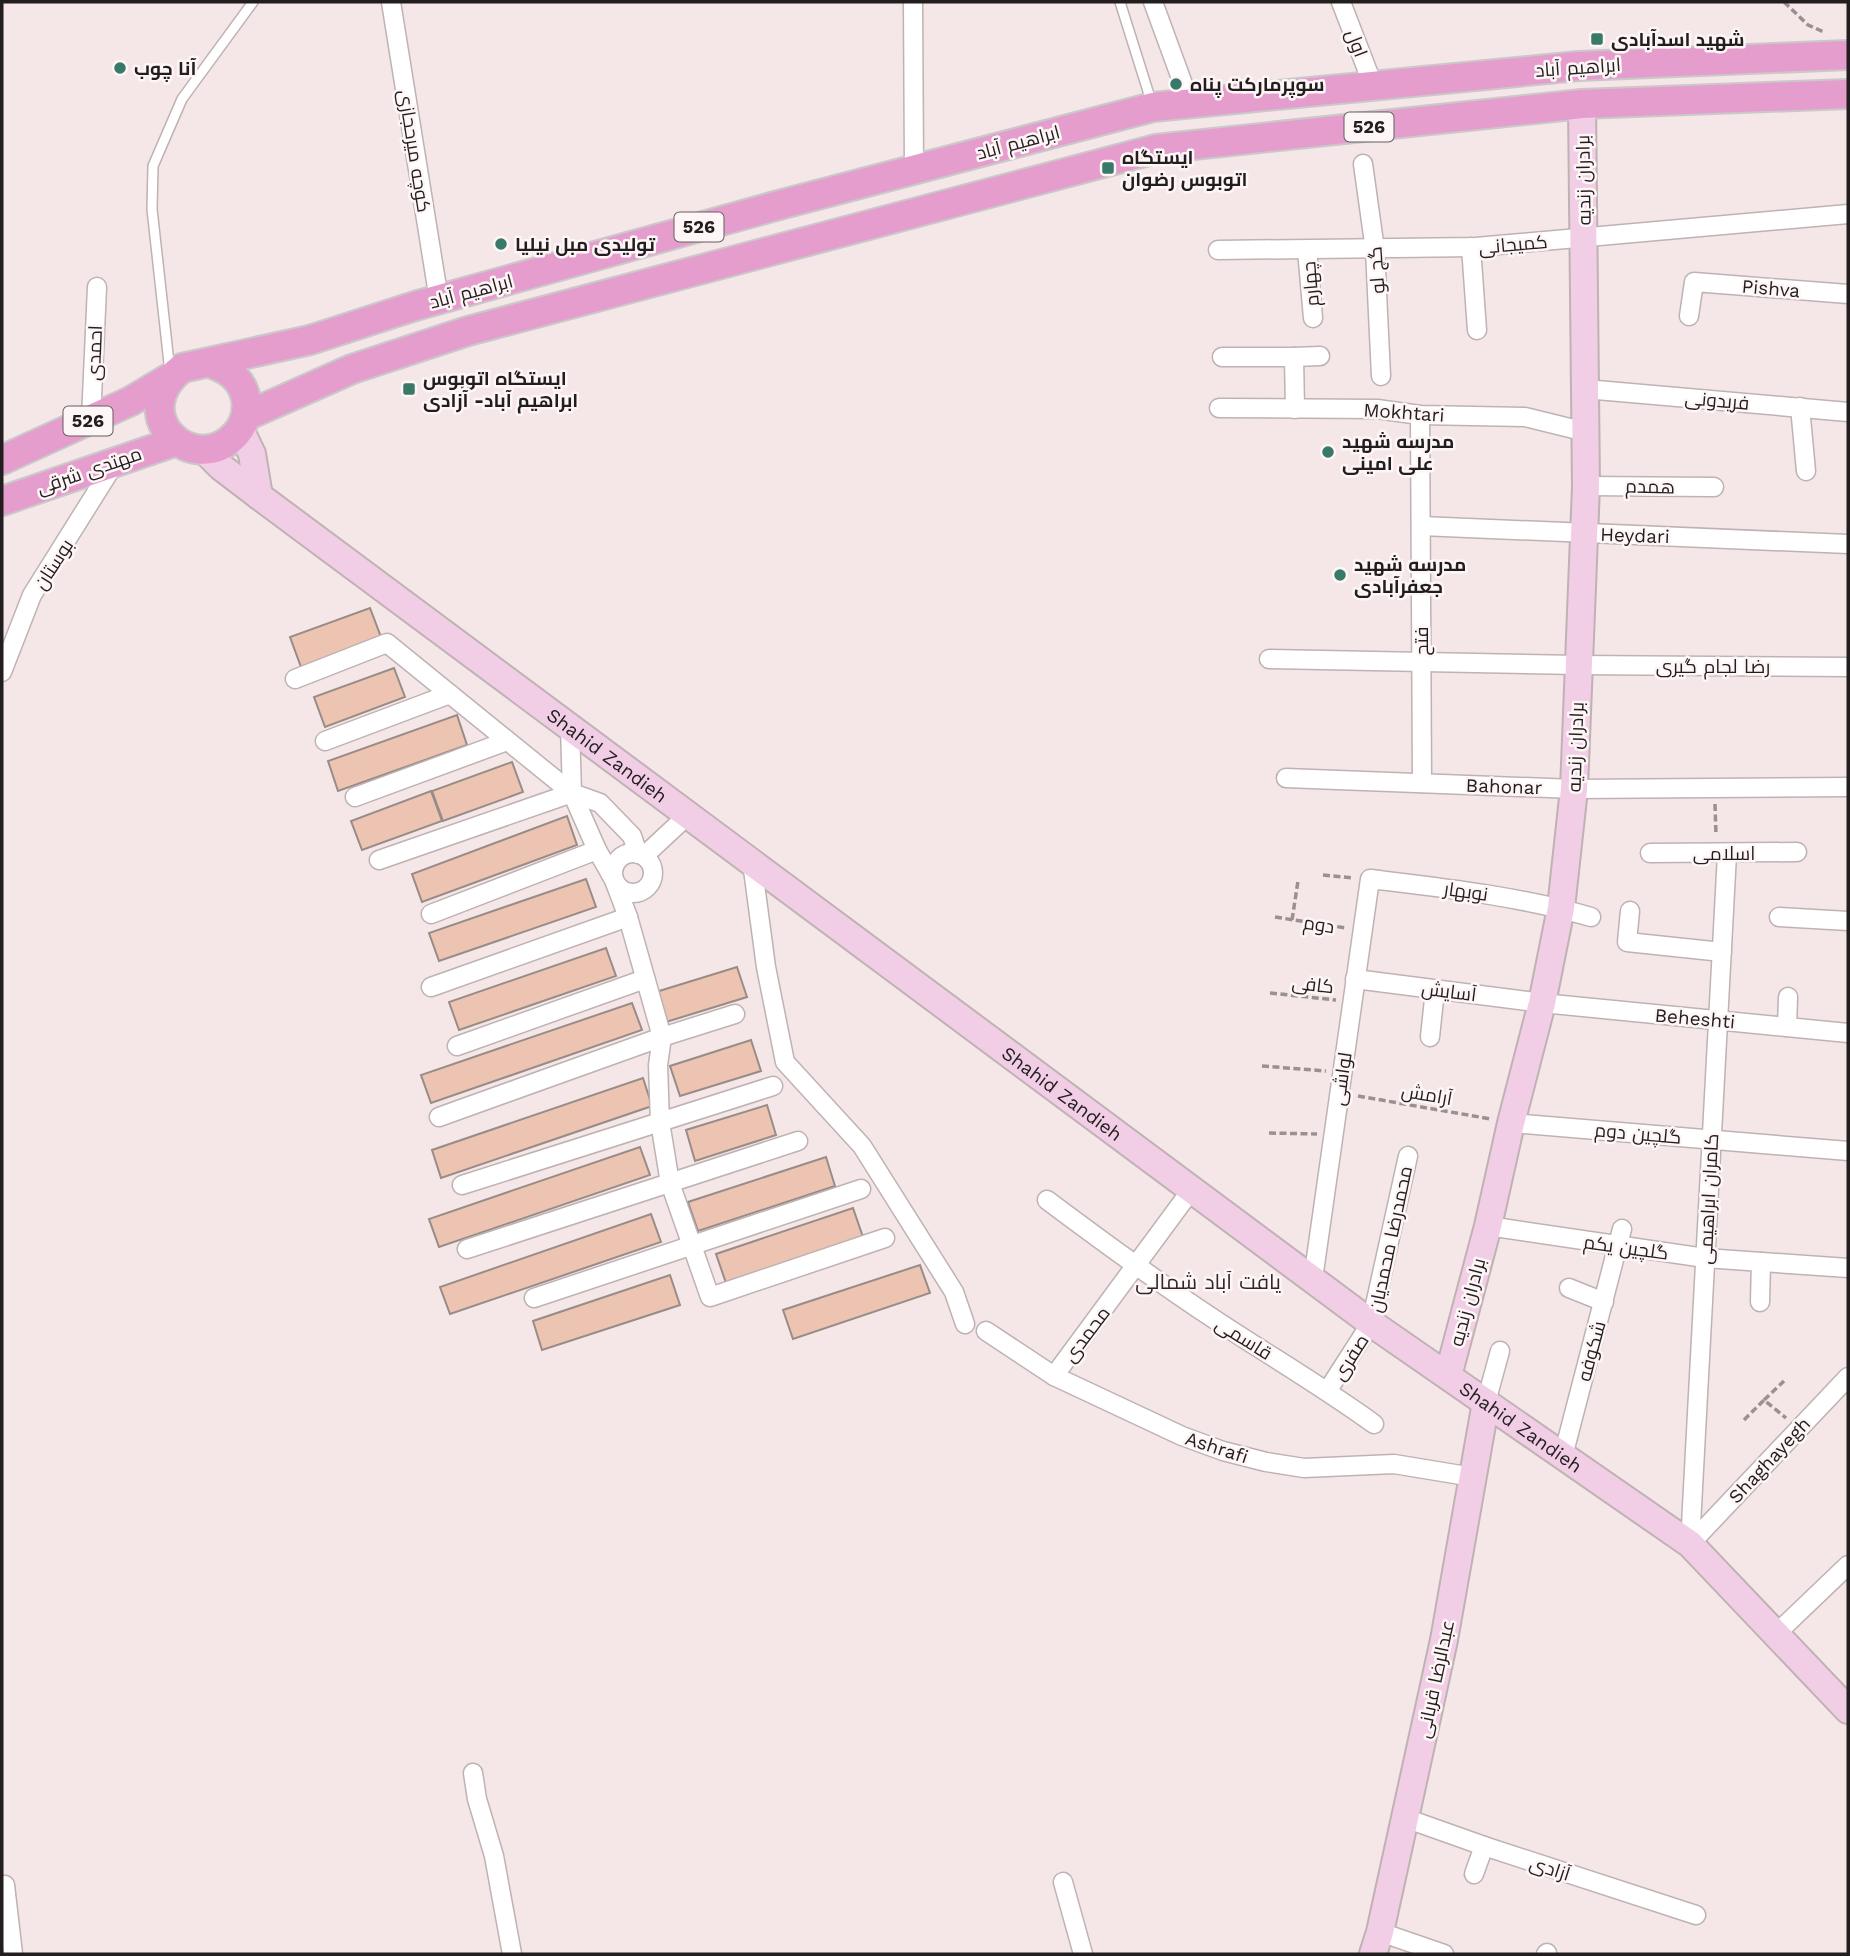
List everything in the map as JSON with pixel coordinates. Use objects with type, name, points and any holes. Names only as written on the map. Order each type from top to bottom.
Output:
[{"type":"main road","name":"ابراهیم آباد","points":[[210,363],[310,340],[439,300],[914,169],[1153,107],[1579,66],[1848,55]]},
{"type":"main road","name":"ابراهیم آباد","points":[[243,423],[352,369],[468,331],[1156,149],[1582,104],[1848,94]]},
{"type":"main road","points":[[196,363],[210,363],[224,367],[235,376],[243,388],[247,402],[243,423],[224,444],[204,450],[177,441],[167,430],[160,410],[163,389],[171,377],[182,368],[196,363]]},
{"type":"main road","name":"مهتدی شرقی","points":[[2,460],[131,401],[171,377]]},
{"type":"main road","name":"مهتدی شرقی","points":[[2,501],[177,441]]},
{"type":"street","name":"کوچه میرحجازی","points":[[391,2],[439,300]]},
{"type":"street","points":[[913,2],[914,169]]},
{"type":"street","points":[[1153,2],[1190,103]]},
{"type":"street","name":"اول","points":[[1341,2],[1373,85]]},
{"type":"street","name":"برادران زندیه","points":[[1448,1376],[1488,1226],[1542,1003],[1561,908],[1574,789],[1587,486],[1582,104]]},
{"type":"street","name":"گچ لو","points":[[1363,164],[1375,250],[1381,376]]},
{"type":"street","name":"کمیجانی","points":[[1218,250],[1471,247],[1848,214]]},
{"type":"street","points":[[1471,247],[1477,330]]},
{"type":"street","name":"چهارم","points":[[1307,250],[1313,318]]},
{"type":"street","name":"Pishva","points":[[1689,316],[1694,282],[1848,294]]},
{"type":"street","name":"احمدی","points":[[91,419],[97,287]]},
{"type":"street","points":[[1222,357],[1320,356]]},
{"type":"street","points":[[1294,357],[1295,409]]},
{"type":"street","name":"فریدونی","points":[[1585,389],[1848,412]]},
{"type":"street","points":[[1800,407],[1806,471]]},
{"type":"street","name":"Mokhtari","points":[[1219,408],[1377,409],[1420,415],[1525,417],[1587,432]]},
{"type":"street","name":"فتح","points":[[1420,415],[1422,783]]},
{"type":"street","points":[[243,423],[252,454],[259,496]]},
{"type":"street","name":"Shahid Zandieh","points":[[204,450],[221,467],[259,496],[1371,1323],[1690,1544],[1848,1710]]},
{"type":"street","name":"بوستان","points":[[2,672],[32,595],[116,461]]},
{"type":"street","name":"همدم","points":[[1587,486],[1714,487]]},
{"type":"street","name":"Heydari","points":[[1421,526],[1848,544]]},
{"type":"street","points":[[295,679],[387,643],[572,793],[600,803],[632,836],[641,855],[652,867],[653,874],[648,886],[635,893],[622,890],[614,880],[597,850],[572,793],[570,727]]},
{"type":"street","name":"رضا لجام گیری","points":[[1269,659],[1848,667]]},
{"type":"street","points":[[325,741],[450,694]]},
{"type":"street","points":[[355,797],[507,741]]},
{"type":"street","name":"Bahonar","points":[[1286,778],[1574,789],[1848,787]]},
{"type":"street","points":[[379,860],[572,793]]},
{"type":"street","points":[[688,815],[641,855],[625,854],[616,862],[612,874],[628,917],[662,1037],[658,1065],[660,1122],[670,1183],[710,1297],[885,1238]]},
{"type":"street","points":[[431,914],[597,850]]},
{"type":"street","name":"اسلامی","points":[[1650,853],[1797,852]]},
{"type":"street","name":"کامران ابراهیمی","points":[[1690,1544],[1722,952],[1722,854]]},
{"type":"street","points":[[752,862],[766,967],[785,1062],[862,1146],[954,1292],[965,1325]]},
{"type":"street","name":"نوبهار","points":[[1370,879],[1482,893],[1561,908]]},
{"type":"street","name":"لواشی","points":[[1313,1279],[1370,879]]},
{"type":"street","points":[[1561,908],[1591,916]]},
{"type":"street","points":[[1630,911],[1627,942],[1722,952]]},
{"type":"street","points":[[431,987],[628,917]]},
{"type":"street","points":[[1779,917],[1848,921]]},
{"type":"street","points":[[457,1046],[645,979]]},
{"type":"street","name":"آسایش","points":[[1355,979],[1542,1003]]},
{"type":"street","points":[[1430,1037],[1436,989]]},
{"type":"street","points":[[1787,1027],[1788,997]]},
{"type":"street","name":"Beheshti","points":[[1542,1003],[1848,1033]]},
{"type":"street","points":[[439,1117],[662,1037],[735,1014]]},
{"type":"street","points":[[462,1185],[773,1086]]},
{"type":"street","name":"گلچین دوم","points":[[1511,1123],[1848,1151]]},
{"type":"street","points":[[467,1249],[798,1141]]},
{"type":"street","name":"محمدرضا محمدیان","points":[[1371,1323],[1408,1156]]},
{"type":"street","points":[[534,1298],[861,1189]]},
{"type":"street","name":"محمدی","points":[[1054,1376],[1192,1189]]},
{"type":"street","name":"قاسمی","points":[[1048,1200],[1136,1267],[1328,1390],[1374,1424]]},
{"type":"street","name":"گلچین یکم","points":[[1488,1226],[1620,1237],[1705,1258],[1848,1268]]},
{"type":"street","name":"شکوفه","points":[[1563,1456],[1620,1237]]},
{"type":"street","points":[[1760,1301],[1761,1262]]},
{"type":"street","points":[[1570,1287],[1604,1302]]},
{"type":"street","name":"صفری","points":[[1328,1390],[1371,1323]]},
{"type":"street","name":"Ashrafi","points":[[986,1331],[1054,1376],[1182,1436],[1223,1451],[1304,1468],[1394,1464],[1473,1477]]},
{"type":"street","points":[[1486,1402],[1500,1351]]},
{"type":"street","name":"Shaghayegh","points":[[1690,1544],[1848,1377]]},
{"type":"street","name":"عبدالرضا قربانی","points":[[1377,1943],[1444,1640],[1486,1402]]},
{"type":"street","points":[[1776,1634],[1848,1565]]},
{"type":"street","points":[[473,1773],[477,1800],[494,1856],[512,1954]]},
{"type":"street","name":"آزادی","points":[[1405,1818],[1696,1915]]},
{"type":"street","points":[[1474,1874],[1484,1846]]},
{"type":"street","points":[[1063,1882],[1083,1954]]},
{"type":"street","points":[[5,1885],[13,1954]]},
{"type":"street","points":[[1377,1943],[1444,1954]]},
{"type":"lane","points":[[171,377],[152,209],[152,166],[182,99],[253,2]]},
{"type":"lane","points":[[1121,2],[1153,107]]},
{"type":"path","points":[[1784,2],[1808,25],[1828,34]]},
{"type":"path","points":[[1714,788],[1722,854]]},
{"type":"path","points":[[1323,875],[1370,879]]},
{"type":"path","points":[[1292,920],[1298,881]]},
{"type":"path","name":"دوم","points":[[1275,917],[1362,930]]},
{"type":"path","name":"کافی","points":[[1270,993],[1352,1002]]},
{"type":"path","points":[[1262,1066],[1342,1072]]},
{"type":"path","name":"آرامش","points":[[1339,1093],[1511,1123]]},
{"type":"path","points":[[1269,1133],[1334,1135]]},
{"type":"path","points":[[1744,1420],[1784,1381]]},
{"type":"path","points":[[1764,1400],[1799,1428]]},
{"type":"building","points":[[370,608],[381,637],[301,667],[290,637]]},
{"type":"building","points":[[394,668],[405,697],[325,727],[314,697]]},
{"type":"building","points":[[457,715],[467,745],[338,791],[328,761]]},
{"type":"building","points":[[512,762],[523,792],[443,821],[432,791]]},
{"type":"building","points":[[431,791],[442,821],[362,850],[351,821]]},
{"type":"building","points":[[567,816],[577,845],[422,902],[412,874]]},
{"type":"building","points":[[586,879],[596,907],[439,961],[429,933]]},
{"type":"building","points":[[606,948],[616,976],[459,1030],[449,1002]]},
{"type":"building","points":[[737,967],[747,997],[666,1022],[656,992]]},
{"type":"building","points":[[632,1003],[642,1030],[431,1103],[421,1075]]},
{"type":"building","points":[[751,1040],[761,1071],[680,1096],[670,1066]]},
{"type":"building","points":[[643,1078],[652,1106],[441,1178],[432,1150]]},
{"type":"building","points":[[767,1105],[776,1135],[695,1161],[686,1130]]},
{"type":"building","points":[[640,1147],[650,1175],[439,1247],[429,1219]]},
{"type":"building","points":[[826,1157],[835,1186],[698,1231],[688,1202]]},
{"type":"building","points":[[853,1208],[863,1237],[726,1283],[716,1254]]},
{"type":"building","points":[[651,1214],[661,1242],[450,1314],[440,1287]]},
{"type":"building","points":[[920,1265],[930,1293],[793,1339],[783,1310]]},
{"type":"building","points":[[670,1275],[680,1305],[542,1350],[533,1321]]},
{"type":"place","name":"شهید اسدآبادی","points":[[1597,39]]},
{"type":"place","name":"آنا چوب","points":[[120,68]]},
{"type":"place","name":"سوپرمارکت پناه","points":[[1176,84]]},
{"type":"place","name":"ایستگاه اتوبوس رضوان","points":[[1108,168]]},
{"type":"place","name":"تولیدی مبل نیلیا","points":[[501,244]]},
{"type":"place","name":"ایستگاه اتوبوس ابراهیم آباد- آزادی","points":[[409,389]]},
{"type":"place","name":"مدرسه شهید علی امینی","points":[[1328,452]]},
{"type":"place","name":"مدرسه شهید جعفرآبادی","points":[[1340,575]]},
{"type":"district","name":"یافت آباد شمالی","points":[[1208,1282]]}]
